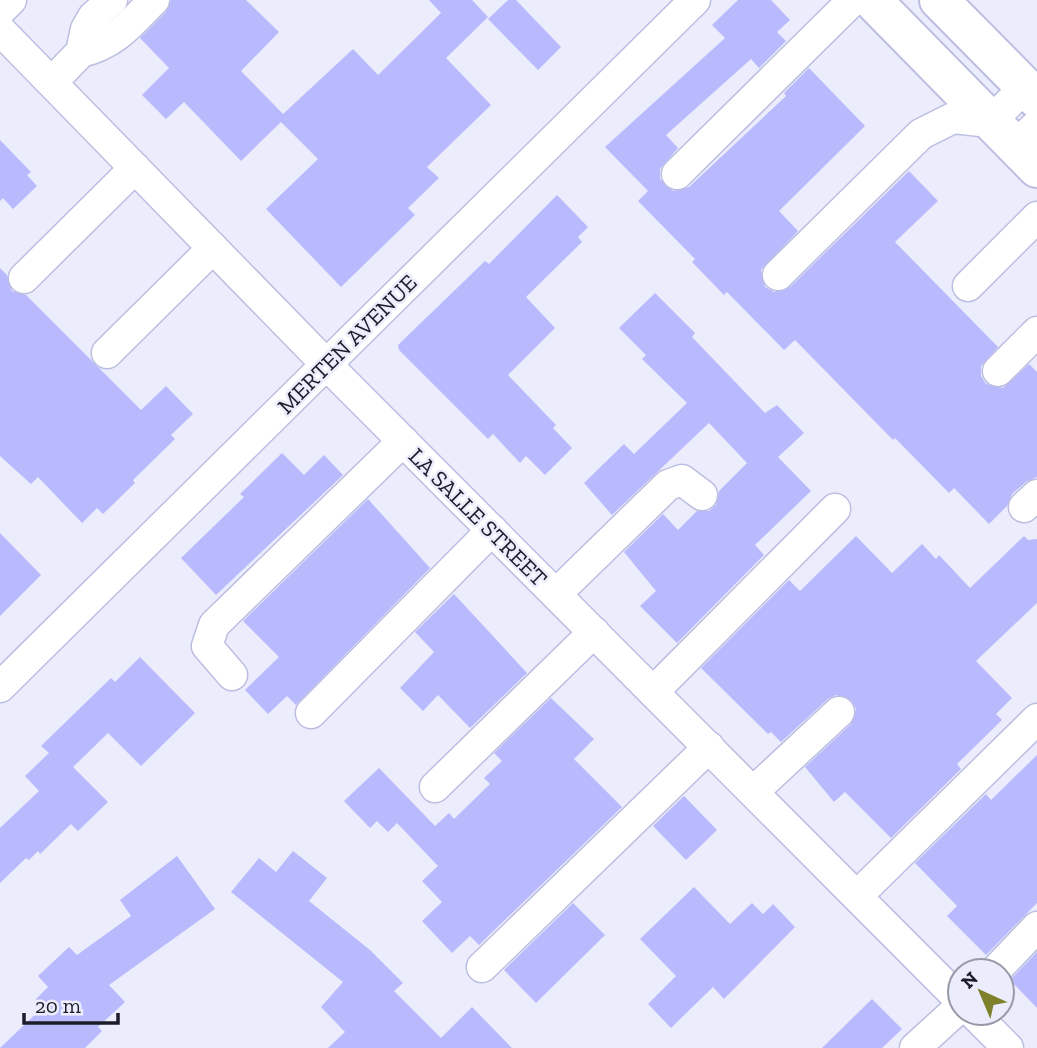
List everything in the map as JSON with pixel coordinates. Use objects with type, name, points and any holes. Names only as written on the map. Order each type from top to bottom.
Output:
[{"type":"main road","points":[[872,0],[1020,140]]},
{"type":"main road","points":[[939,0],[1031,93]]},
{"type":"street","points":[[0,11],[11,0]]},
{"type":"street","points":[[51,82],[80,52],[86,29],[93,17],[112,0]]},
{"type":"street","points":[[80,52],[102,47],[113,40],[154,0]]},
{"type":"street","name":"MERTEN AVENUE","points":[[0,687],[695,0]]},
{"type":"street","points":[[677,174],[853,0]]},
{"type":"street","name":"LA SALLE STREET","points":[[0,30],[403,441],[946,986]]},
{"type":"street","points":[[778,275],[921,134],[953,117],[1020,140],[1031,93]]},
{"type":"street","points":[[24,278],[135,168]]},
{"type":"street","points":[[968,286],[1037,217]]},
{"type":"street","points":[[107,353],[213,248]]},
{"type":"street","points":[[998,370],[1037,332]]},
{"type":"street","points":[[232,675],[206,646],[214,625],[403,441]]},
{"type":"street","points":[[556,594],[668,485],[682,480],[702,495]]},
{"type":"street","points":[[653,692],[835,509]]},
{"type":"street","points":[[311,713],[492,530]]},
{"type":"street","points":[[435,787],[594,632]]},
{"type":"street","points":[[753,792],[839,712]]},
{"type":"street","points":[[857,896],[1037,719]]},
{"type":"street","points":[[482,967],[709,747]]},
{"type":"street","points":[[1008,957],[1037,927]]},
{"type":"street","points":[[915,1048],[946,1020]]},
{"type":"street","points":[[987,1027],[1008,1048]]},
{"type":"building","points":[[171,0],[246,0],[279,32],[241,71],[283,114],[353,49],[378,75],[441,13],[429,0],[472,0],[488,17],[446,58],[491,105],[427,167],[439,178],[408,208],[415,215],[341,287],[266,209],[318,159],[281,122],[241,161],[184,102],[166,119],[142,95],[169,68],[140,38],[166,12]]},
{"type":"building","points":[[508,0],[516,0],[561,47],[538,70],[488,19]]},
{"type":"building","points":[[738,0],[771,0],[790,20],[777,32],[786,41],[759,68],[751,59],[666,135],[678,148],[660,169],[660,179],[673,191],[689,187],[786,96],[784,93],[809,68],[865,126],[779,211],[798,231],[761,270],[765,287],[774,292],[790,287],[909,171],[938,201],[895,242],[998,347],[981,366],[981,376],[986,384],[1003,388],[1029,364],[1037,372],[1037,477],[1012,494],[1007,506],[989,524],[954,488],[949,493],[895,438],[893,440],[795,340],[784,350],[727,292],[724,295],[692,262],[695,259],[638,201],[648,191],[605,147],[725,38],[712,25]]},
{"type":"building","points":[[0,140],[31,172],[27,175],[37,186],[13,209],[3,198],[0,201]]},
{"type":"building","points":[[557,195],[588,227],[578,237],[582,242],[526,297],[555,328],[508,375],[556,425],[553,428],[572,448],[545,475],[526,456],[520,463],[493,434],[488,439],[399,350],[398,345],[485,261],[489,264]]},
{"type":"building","points":[[0,268],[7,275],[12,291],[26,295],[141,410],[166,386],[193,414],[171,435],[175,439],[133,480],[135,483],[103,514],[97,508],[82,523],[38,477],[31,484],[0,456]]},
{"type":"building","points":[[655,293],[695,333],[692,337],[765,413],[777,405],[804,433],[778,457],[811,491],[755,545],[764,555],[677,643],[640,606],[656,591],[624,552],[663,514],[678,530],[697,511],[709,511],[716,505],[719,491],[747,463],[709,423],[612,515],[584,483],[624,444],[634,454],[687,403],[642,359],[646,355],[619,328]]},
{"type":"building","points":[[282,453],[304,475],[324,455],[343,475],[216,595],[181,558],[244,497],[240,494]]},
{"type":"building","points":[[368,499],[430,568],[296,705],[287,696],[268,714],[245,690],[279,657],[243,621]]},
{"type":"building","points":[[0,533],[41,575],[0,616]]},
{"type":"building","points":[[856,536],[892,573],[922,544],[936,559],[939,555],[970,588],[1024,536],[1028,540],[1037,539],[1037,603],[976,661],[1012,698],[996,714],[1002,720],[957,764],[961,769],[891,838],[845,792],[834,802],[805,767],[851,724],[856,709],[851,700],[836,695],[828,699],[781,742],[771,732],[768,734],[701,668],[789,580],[800,591]]},
{"type":"building","points":[[454,594],[527,673],[470,728],[438,695],[423,711],[400,688],[434,652],[415,632]]},
{"type":"building","points":[[140,657],[195,713],[141,766],[108,733],[73,767],[108,802],[78,831],[71,824],[40,854],[38,851],[29,860],[26,858],[0,883],[0,828],[39,791],[25,776],[49,753],[41,746],[111,678],[115,682]]},
{"type":"building","points":[[551,698],[594,739],[574,759],[622,807],[479,945],[470,936],[452,953],[422,921],[442,902],[422,881],[438,866],[397,823],[388,832],[377,821],[370,828],[344,801],[379,768],[435,826],[449,813],[454,819],[490,784],[484,778],[502,761],[494,753]]},
{"type":"building","points":[[1037,755],[1037,903],[986,955],[947,916],[957,906],[915,863],[986,794],[991,800]]},
{"type":"building","points":[[684,796],[717,830],[686,860],[653,826]]},
{"type":"building","points":[[293,851],[327,878],[309,901],[370,950],[403,983],[394,991],[441,1038],[472,1007],[512,1048],[328,1048],[345,1032],[321,1007],[343,982],[231,892],[259,858],[276,872]]},
{"type":"building","points":[[177,856],[215,909],[109,985],[125,1002],[98,1027],[102,1031],[85,1048],[0,1048],[43,1007],[36,999],[48,987],[38,976],[69,947],[77,955],[131,916],[120,900]]},
{"type":"building","points":[[694,887],[730,924],[752,903],[763,914],[773,904],[795,927],[724,999],[713,987],[671,1028],[648,1004],[676,976],[640,939]]},
{"type":"building","points":[[573,903],[605,935],[536,1003],[504,970]]},
{"type":"building","points":[[1037,952],[1037,1008],[1016,986],[1016,974]]},
{"type":"building","points":[[872,999],[902,1029],[882,1048],[822,1048]]}]
